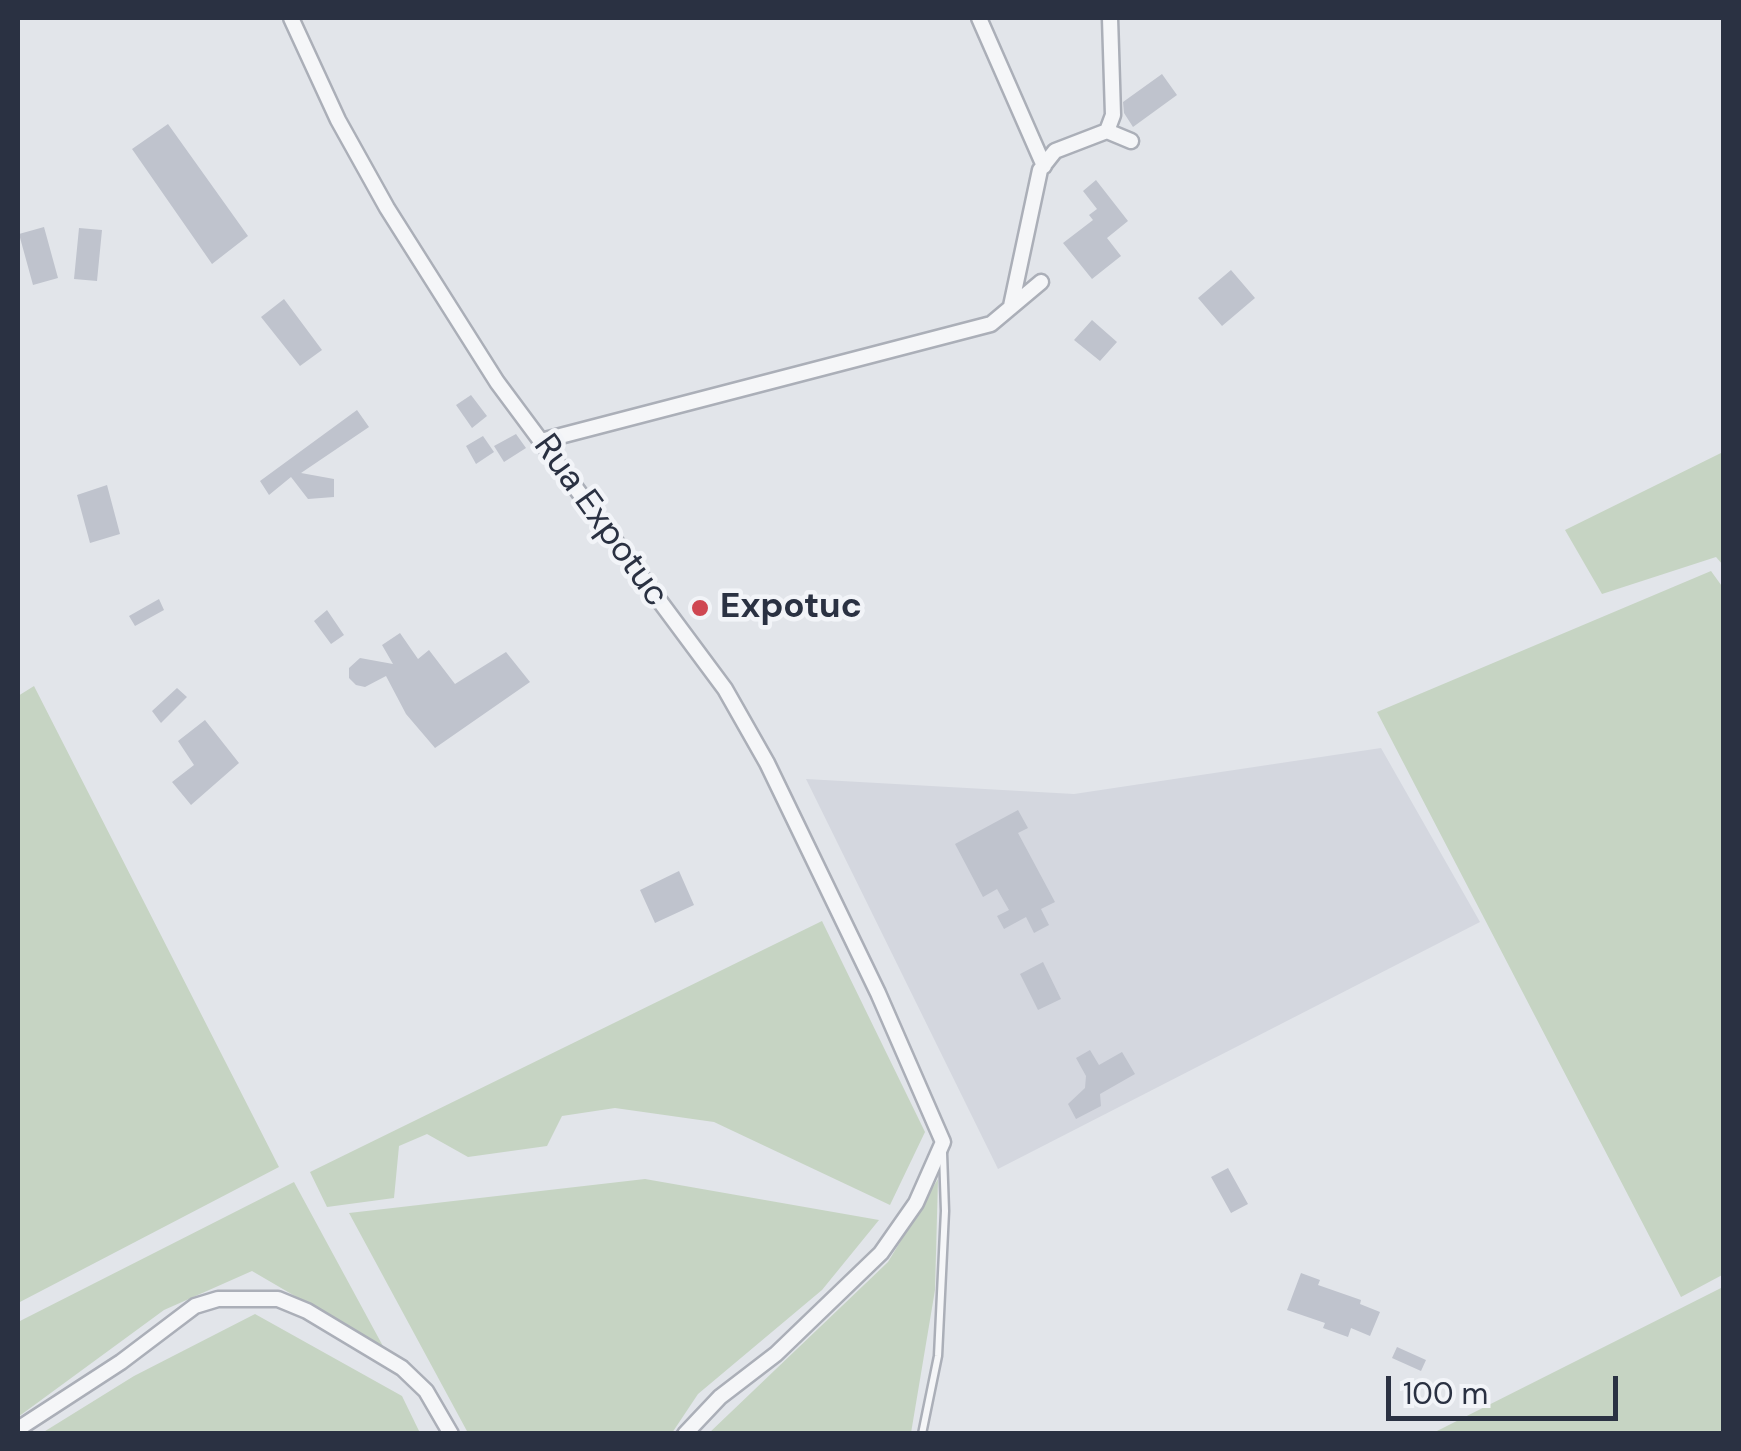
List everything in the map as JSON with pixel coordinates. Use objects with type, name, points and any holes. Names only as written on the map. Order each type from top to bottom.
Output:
[{"type":"street","name":"Rua Expotuc","points":[[291,18],[338,120],[387,208],[498,382],[725,690],[768,763],[878,993],[943,1142]]},
{"type":"street","points":[[979,18],[1044,166]]},
{"type":"street","points":[[1106,132],[1113,115],[1110,18]]},
{"type":"street","points":[[1011,307],[1044,166],[1055,151],[1106,132],[1131,141]]},
{"type":"street","points":[[542,442],[991,324],[1042,282]]},
{"type":"street","points":[[685,1434],[701,1414],[776,1354],[870,1266],[916,1203],[943,1142]]},
{"type":"street","points":[[18,1428],[121,1362],[195,1306],[218,1300],[278,1299],[307,1311],[402,1368],[426,1391],[451,1434]]},
{"type":"lane","points":[[922,1434],[938,1356],[945,1211],[943,1142]]},
{"type":"shaded area","points":[[1381,748],[1480,922],[998,1169],[806,779],[1074,794]]},
{"type":"green space","points":[[1723,452],[1723,565],[1716,557],[1602,594],[1565,530]]},
{"type":"green space","points":[[1711,571],[1724,589],[1724,1274],[1681,1297],[1377,712]]},
{"type":"green space","points":[[34,686],[279,1167],[18,1303],[18,696]]},
{"type":"green space","points":[[822,921],[925,1132],[890,1205],[714,1122],[615,1108],[562,1116],[547,1146],[468,1157],[427,1134],[399,1146],[394,1198],[327,1207],[310,1172]]},
{"type":"green space","points":[[645,1179],[879,1220],[822,1290],[698,1394],[672,1433],[468,1433],[349,1213]]},
{"type":"green space","points":[[938,1179],[935,1290],[911,1433],[708,1434],[888,1262]]},
{"type":"green space","points":[[294,1182],[384,1348],[252,1271],[164,1310],[18,1417],[18,1322]]},
{"type":"green space","points":[[1723,1287],[1723,1433],[1433,1433]]},
{"type":"green space","points":[[255,1314],[402,1396],[420,1433],[42,1433],[134,1376]]},
{"type":"building","points":[[1162,74],[1177,95],[1133,127],[1124,113],[1123,102]]},
{"type":"building","points":[[168,124],[248,236],[212,264],[132,149]]},
{"type":"building","points":[[1096,180],[1128,221],[1107,238],[1121,256],[1092,279],[1063,243],[1093,220],[1089,215],[1097,209],[1083,191]]},
{"type":"building","points":[[44,227],[58,278],[33,285],[19,234]]},
{"type":"building","points":[[79,228],[102,230],[97,281],[74,279]]},
{"type":"building","points":[[1231,270],[1255,298],[1222,326],[1198,298]]},
{"type":"building","points":[[284,299],[322,350],[300,366],[261,317]]},
{"type":"building","points":[[1092,320],[1117,342],[1100,361],[1074,340]]},
{"type":"building","points":[[471,395],[487,416],[472,428],[456,405]]},
{"type":"building","points":[[357,410],[369,427],[301,473],[334,479],[334,497],[308,499],[291,477],[269,495],[260,481]]},
{"type":"building","points":[[516,434],[526,448],[504,462],[494,446]]},
{"type":"building","points":[[483,436],[494,452],[476,464],[466,446]]},
{"type":"building","points":[[107,485],[120,534],[90,543],[77,495]]},
{"type":"building","points":[[159,599],[164,610],[135,626],[129,616]]},
{"type":"building","points":[[327,610],[344,635],[331,644],[314,621]]},
{"type":"building","points":[[400,633],[418,659],[429,650],[455,684],[506,652],[530,682],[435,748],[406,714],[386,676],[365,687],[349,678],[349,668],[360,658],[393,664],[382,645]]},
{"type":"building","points":[[177,688],[187,697],[161,723],[152,711]]},
{"type":"building","points":[[205,720],[239,763],[191,805],[172,782],[194,765],[178,741]]},
{"type":"building","points":[[1018,810],[1028,828],[1018,833],[1055,902],[1041,909],[1049,925],[1034,933],[1026,917],[1004,929],[997,916],[1009,910],[997,889],[983,897],[955,844]]},
{"type":"building","points":[[679,871],[694,905],[655,923],[640,890]]},
{"type":"building","points":[[1043,962],[1061,999],[1038,1010],[1020,974]]},
{"type":"building","points":[[1090,1050],[1099,1065],[1122,1052],[1135,1074],[1100,1094],[1101,1106],[1076,1119],[1068,1104],[1085,1088],[1086,1076],[1076,1058]]},
{"type":"building","points":[[1228,1168],[1248,1204],[1231,1213],[1211,1177]]},
{"type":"building","points":[[1301,1273],[1320,1280],[1318,1285],[1361,1300],[1360,1304],[1380,1312],[1370,1336],[1351,1328],[1348,1337],[1323,1328],[1325,1323],[1287,1310]]},
{"type":"building","points":[[1397,1347],[1426,1360],[1421,1371],[1392,1358]]},
{"type":"place","name":"Expotuc","points":[[700,608]]}]
